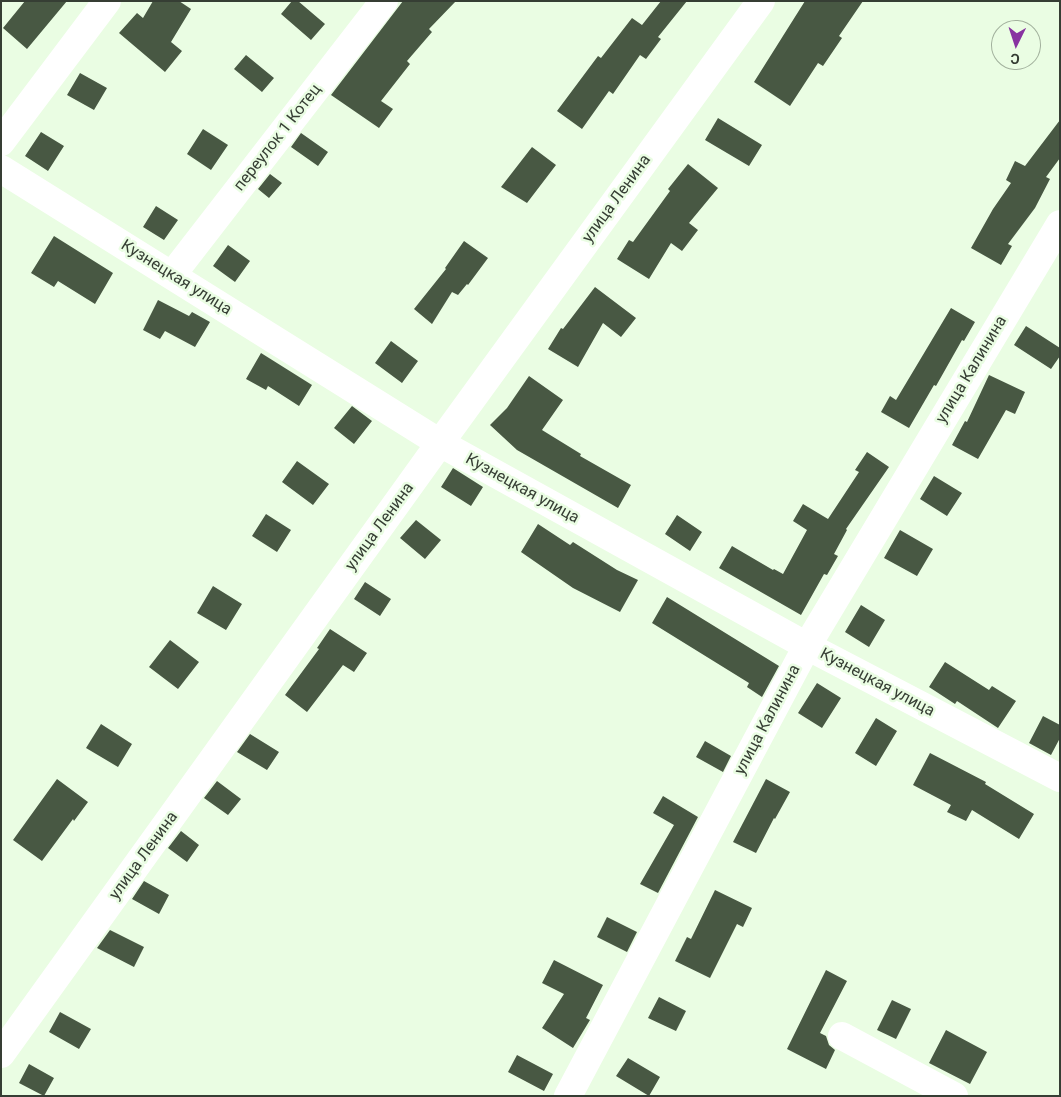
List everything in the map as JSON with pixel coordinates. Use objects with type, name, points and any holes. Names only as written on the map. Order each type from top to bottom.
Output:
[{"type":"street","points":[[1,142],[108,1]]},
{"type":"street","name":"переулок 1 Котец","points":[[172,275],[384,1]]},
{"type":"street","name":"улица Ленина","points":[[1,1054],[440,443],[761,1]]},
{"type":"street","name":"Кузнецкая улица","points":[[1,169],[440,443],[807,646],[1060,778]]},
{"type":"street","name":"улица Калинина","points":[[568,1096],[807,646],[1060,224]]},
{"type":"street","points":[[842,1036],[954,1096]]},
{"type":"building","points":[[25,1],[67,1],[27,49],[3,28]]},
{"type":"building","points":[[153,1],[179,1],[191,9],[171,42],[182,51],[165,72],[119,33],[137,13],[143,18]]},
{"type":"building","points":[[292,1],[298,1],[325,24],[311,40],[281,14]]},
{"type":"building","points":[[403,1],[456,1],[429,29],[432,32],[407,61],[410,64],[381,101],[393,109],[379,128],[331,95]]},
{"type":"building","points":[[661,1],[687,1],[658,37],[661,39],[646,59],[640,55],[613,94],[609,91],[582,129],[557,111],[598,56],[601,58],[632,18],[642,25]]},
{"type":"building","points":[[805,1],[863,1],[839,36],[842,38],[823,66],[818,63],[790,106],[754,82]]},
{"type":"building","points":[[246,55],[274,78],[262,92],[234,69]]},
{"type":"building","points":[[80,73],[107,88],[94,110],[67,95]]},
{"type":"building","points":[[718,118],[762,145],[749,166],[705,140]]},
{"type":"building","points":[[1060,120],[1060,158],[1046,177],[1050,179],[1035,208],[1008,244],[1012,246],[1001,265],[971,248],[993,209],[1011,183],[1006,180],[1015,161],[1025,166]]},
{"type":"building","points":[[203,129],[228,145],[211,170],[187,154]]},
{"type":"building","points":[[41,132],[64,146],[48,171],[25,156]]},
{"type":"building","points":[[301,133],[328,152],[318,166],[291,147]]},
{"type":"building","points":[[532,147],[556,165],[527,203],[501,187]]},
{"type":"building","points":[[688,164],[718,188],[689,223],[698,230],[682,251],[671,243],[649,279],[617,259],[629,240],[633,242],[670,191],[668,189]]},
{"type":"building","points":[[270,174],[282,183],[269,198],[258,189]]},
{"type":"building","points":[[156,206],[178,220],[164,240],[143,227]]},
{"type":"building","points":[[54,236],[113,273],[95,304],[58,281],[54,287],[31,273]]},
{"type":"building","points":[[464,241],[488,258],[458,295],[452,292],[432,324],[414,309],[446,269]]},
{"type":"building","points":[[228,245],[250,261],[235,282],[213,266]]},
{"type":"building","points":[[595,287],[636,318],[621,337],[603,323],[578,367],[548,349],[561,328],[563,329]]},
{"type":"building","points":[[158,300],[189,316],[192,312],[210,322],[195,347],[165,331],[160,339],[143,330]]},
{"type":"building","points":[[951,308],[975,322],[964,341],[962,340],[909,428],[881,412],[890,396],[896,400]]},
{"type":"building","points":[[1026,326],[1060,348],[1060,356],[1051,369],[1014,345]]},
{"type":"building","points":[[391,341],[418,361],[402,383],[375,363]]},
{"type":"building","points":[[261,353],[312,385],[299,406],[268,386],[266,390],[246,379]]},
{"type":"building","points":[[989,375],[1025,392],[1015,414],[1006,410],[978,459],[952,445],[965,421],[967,422]]},
{"type":"building","points":[[529,376],[563,400],[542,430],[581,454],[580,456],[631,485],[618,508],[517,450],[490,425],[507,408]]},
{"type":"building","points":[[352,406],[372,421],[354,444],[334,428]]},
{"type":"building","points":[[867,452],[889,467],[846,529],[834,554],[838,556],[827,575],[824,574],[801,615],[719,568],[732,546],[783,574],[807,530],[793,521],[803,504],[828,519],[859,472],[855,470]]},
{"type":"building","points":[[297,461],[329,484],[313,505],[282,482]]},
{"type":"building","points":[[453,468],[483,487],[471,506],[441,487]]},
{"type":"building","points":[[934,476],[962,493],[947,516],[920,499]]},
{"type":"building","points":[[266,514],[291,530],[277,552],[252,536]]},
{"type":"building","points":[[677,515],[702,532],[690,551],[665,534]]},
{"type":"building","points":[[416,520],[441,540],[425,559],[400,538]]},
{"type":"building","points":[[538,524],[570,545],[573,542],[617,570],[638,580],[620,612],[573,588],[521,552]]},
{"type":"building","points":[[900,530],[933,549],[917,576],[884,558]]},
{"type":"building","points":[[365,582],[391,599],[380,616],[354,599]]},
{"type":"building","points":[[213,586],[242,604],[226,630],[197,613]]},
{"type":"building","points":[[667,597],[779,666],[762,697],[747,687],[749,683],[652,623]]},
{"type":"building","points":[[861,605],[885,620],[869,647],[845,632]]},
{"type":"building","points":[[330,629],[367,653],[354,672],[343,665],[307,712],[285,695],[319,649],[317,648]]},
{"type":"building","points":[[170,640],[199,662],[178,689],[149,667]]},
{"type":"building","points":[[945,662],[989,690],[992,686],[1016,701],[998,728],[957,701],[955,704],[929,687]]},
{"type":"building","points":[[817,683],[841,698],[822,728],[798,713]]},
{"type":"building","points":[[1043,716],[1060,725],[1060,738],[1051,755],[1029,743]]},
{"type":"building","points":[[876,718],[897,731],[876,766],[855,753]]},
{"type":"building","points":[[101,724],[132,744],[118,767],[86,748]]},
{"type":"building","points":[[250,734],[279,752],[267,770],[237,752]]},
{"type":"building","points":[[705,741],[731,756],[723,772],[696,757]]},
{"type":"building","points":[[930,753],[986,782],[985,784],[1034,814],[1019,839],[972,810],[966,821],[947,812],[951,805],[913,785]]},
{"type":"building","points":[[57,779],[88,802],[42,861],[13,840]]},
{"type":"building","points":[[766,779],[790,792],[756,853],[733,842]]},
{"type":"building","points":[[217,781],[241,799],[228,815],[204,798]]},
{"type":"building","points":[[663,796],[698,817],[658,893],[640,884],[674,825],[653,813]]},
{"type":"building","points":[[181,831],[199,845],[187,862],[168,848]]},
{"type":"building","points":[[144,881],[169,895],[159,914],[132,899]]},
{"type":"building","points":[[715,890],[752,908],[743,927],[737,924],[710,978],[675,961],[687,937],[691,939]]},
{"type":"building","points":[[607,917],[637,932],[627,952],[597,937]]},
{"type":"building","points":[[110,930],[144,947],[134,967],[97,948]]},
{"type":"building","points":[[554,960],[603,985],[586,1018],[590,1020],[573,1048],[542,1028],[564,994],[542,983]]},
{"type":"building","points":[[826,970],[847,981],[820,1033],[826,1036],[829,1045],[835,1050],[826,1069],[787,1049]]},
{"type":"building","points":[[659,997],[686,1011],[676,1031],[648,1018]]},
{"type":"building","points":[[892,1000],[911,1009],[896,1039],[877,1030]]},
{"type":"building","points":[[60,1012],[91,1029],[79,1049],[49,1032]]},
{"type":"building","points":[[946,1030],[987,1052],[970,1084],[929,1063]]},
{"type":"building","points":[[517,1055],[553,1074],[544,1091],[508,1072]]},
{"type":"building","points":[[628,1058],[660,1077],[649,1096],[616,1076]]},
{"type":"building","points":[[29,1064],[54,1078],[44,1096],[19,1083]]}]
